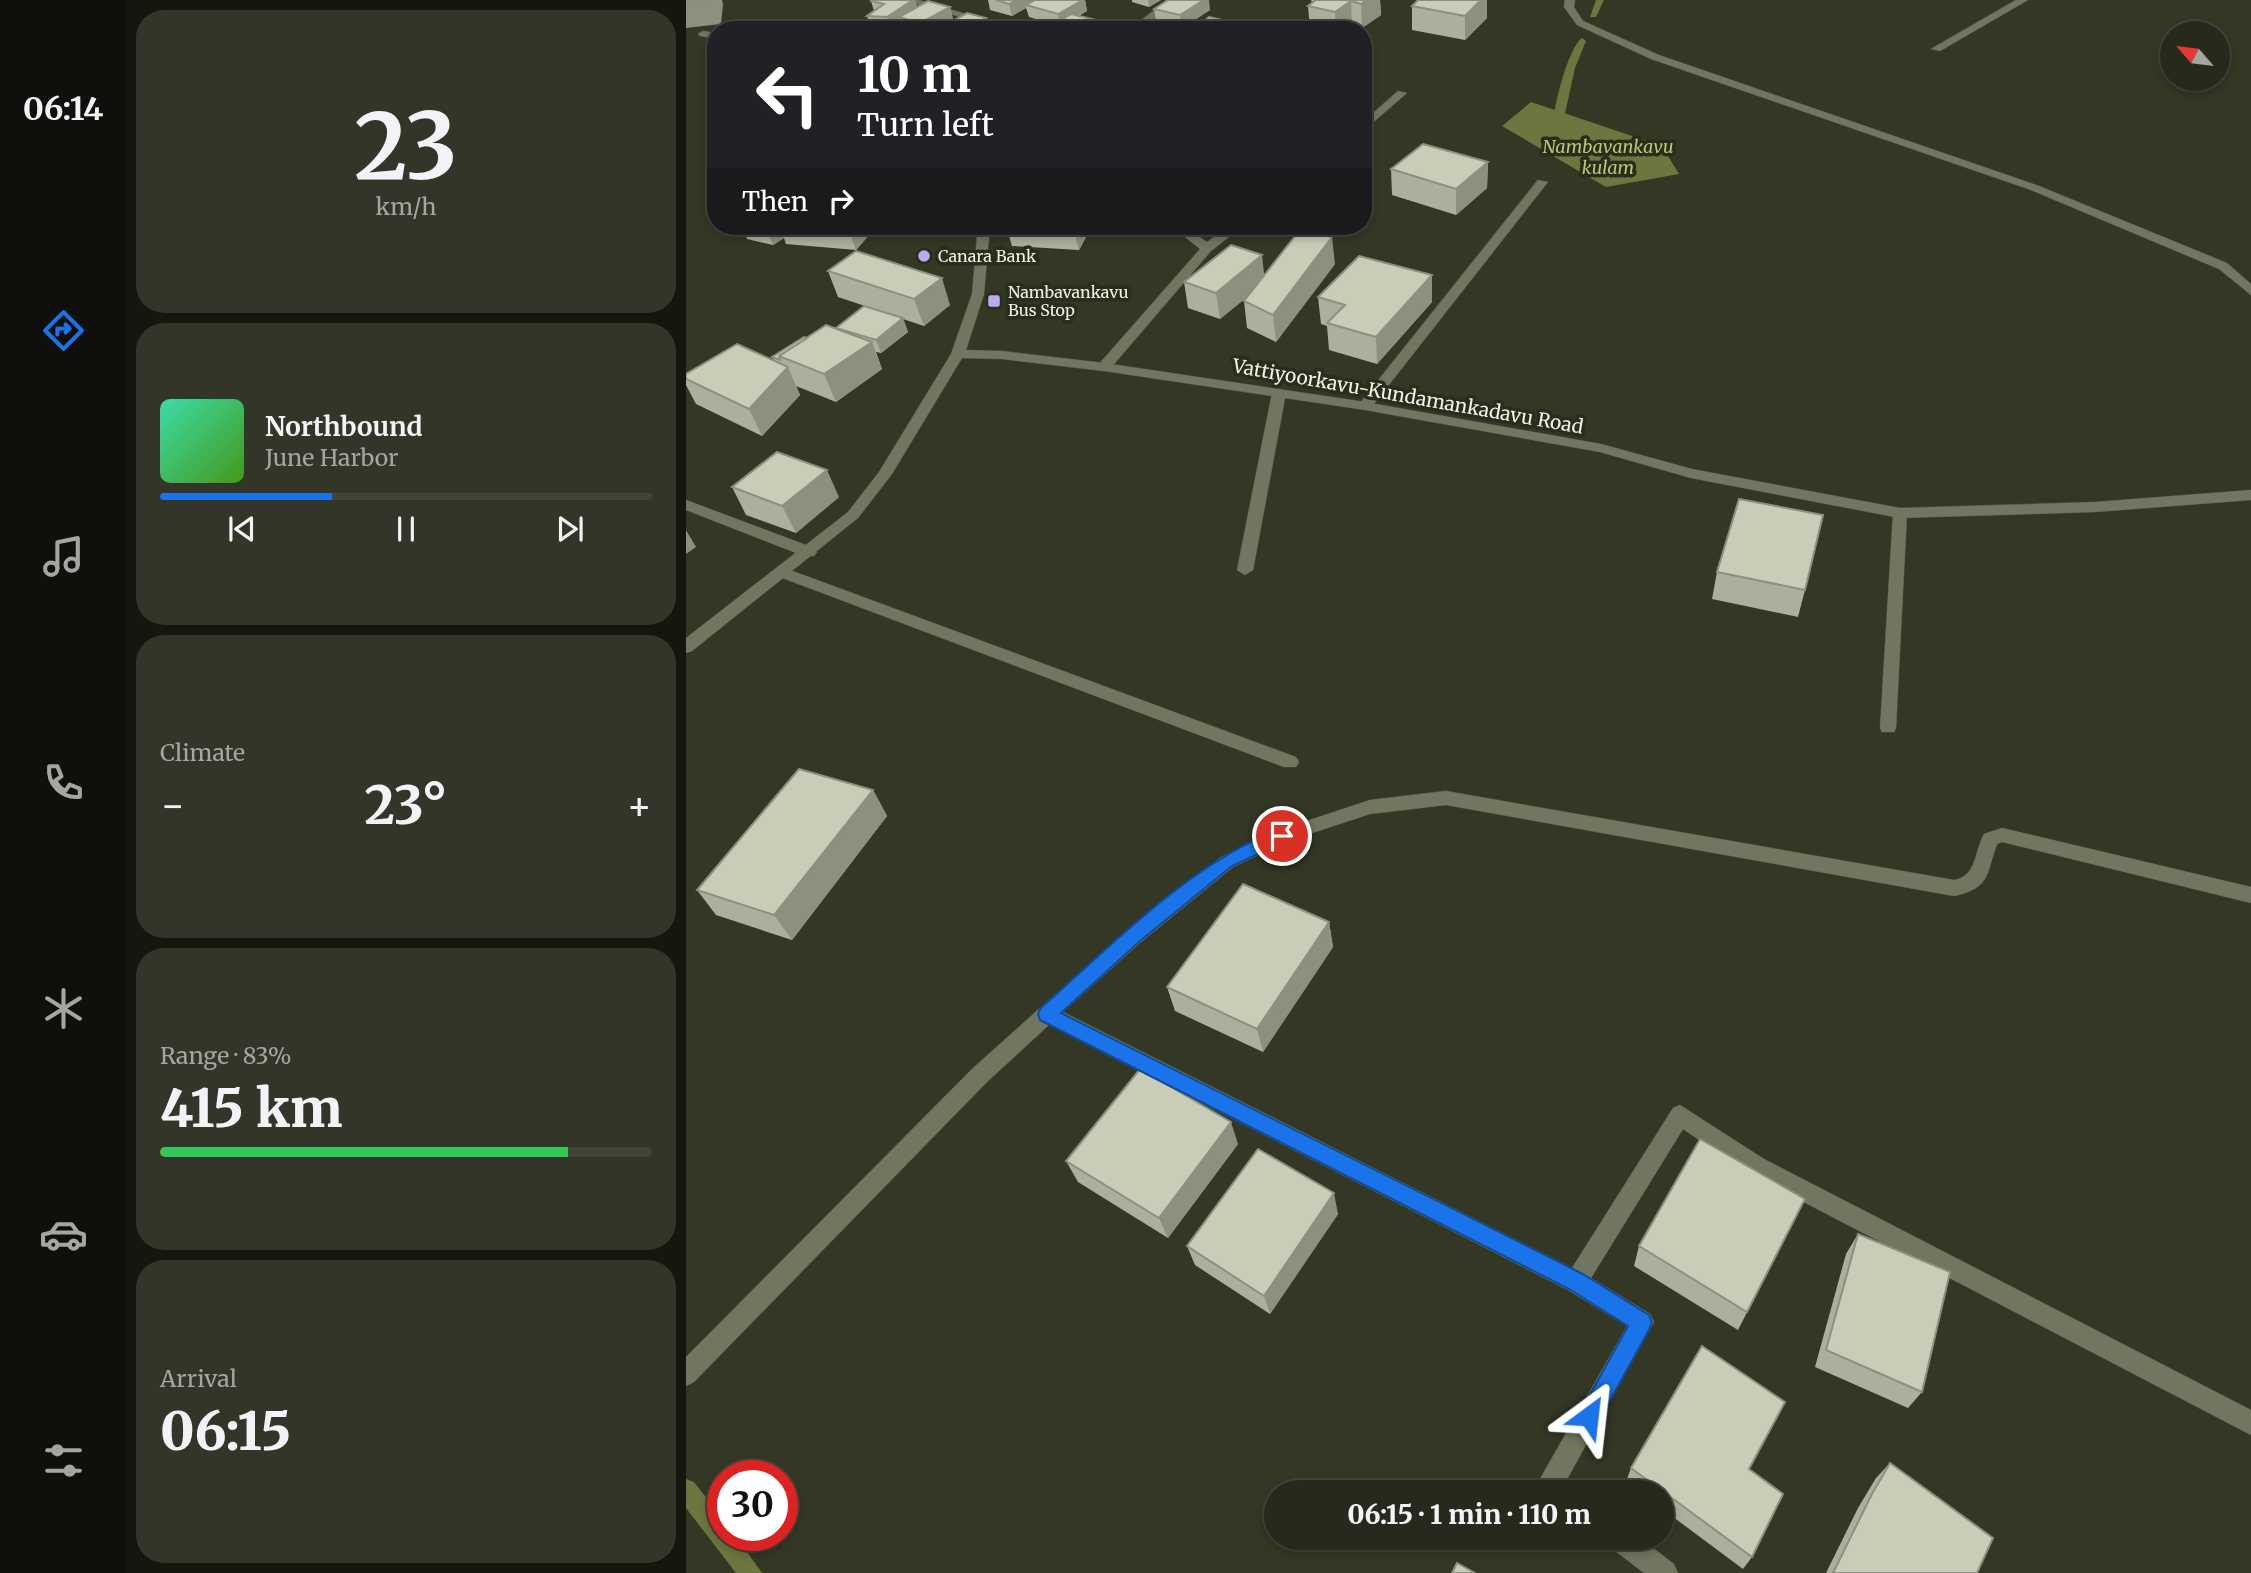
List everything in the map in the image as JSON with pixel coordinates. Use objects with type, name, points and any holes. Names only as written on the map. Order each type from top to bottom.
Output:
[{"type":"street","points":[[909,0],[983,21]]},
{"type":"street","points":[[1146,21],[1174,0]]},
{"type":"street","points":[[1570,0],[1569,7],[1580,23],[1655,57],[2035,188],[2223,267],[2251,291]]},
{"type":"street","points":[[1936,49],[2024,0]]},
{"type":"street","points":[[703,34],[707,35]]},
{"type":"street","points":[[1372,120],[1402,93]]},
{"type":"street","points":[[1365,406],[1542,182]]},
{"type":"street","points":[[686,647],[853,515],[886,474],[958,354],[978,294],[983,235]]},
{"type":"street","points":[[1186,235],[1207,248]]},
{"type":"street","points":[[1104,367],[1207,248],[1225,235]]},
{"type":"street","name":"Vattiyoorkavu-Kundamankadavu Road","points":[[958,354],[1002,355],[1104,367],[1365,406],[1601,448],[1691,473],[1900,513],[2095,507],[2251,495]]},
{"type":"street","points":[[1245,570],[1279,393]]},
{"type":"street","points":[[686,505],[809,552]]},
{"type":"street","points":[[1888,728],[1900,513]]},
{"type":"street","points":[[782,572],[1290,762]]},
{"type":"street","points":[[686,1374],[980,1075],[1134,936],[1227,862],[1282,836],[1370,807],[1446,797],[1954,888],[1976,879],[1981,873],[1990,839],[2002,835],[2251,895]]},
{"type":"street","points":[[1047,1014],[1576,1282],[1642,1322],[1553,1480]]},
{"type":"street","points":[[1576,1282],[1680,1115],[1756,1166],[2251,1423]]},
{"type":"street","points":[[1635,1550],[1665,1573]]},
{"type":"water","name":"Nambavankavu kulam","points":[[1531,102],[1662,146],[1679,174],[1606,187],[1502,126]]},
{"type":"building","points":[[872,0],[913,0],[887,17],[867,16],[884,4]]},
{"type":"building","points":[[996,0],[1016,0],[1009,4]]},
{"type":"building","points":[[1035,0],[1083,0],[1058,14],[1026,5]]},
{"type":"building","points":[[1168,0],[1204,0],[1180,15],[1154,9]]},
{"type":"building","points":[[1316,0],[1366,0],[1361,4],[1351,1],[1335,12],[1308,6]]},
{"type":"building","points":[[1418,0],[1481,0],[1465,16],[1412,6]]},
{"type":"building","points":[[928,1],[950,7],[924,21],[899,17]]},
{"type":"building","points":[[967,13],[986,18],[981,21],[952,21]]},
{"type":"building","points":[[1071,14],[1100,21],[1058,21]]},
{"type":"building","points":[[1209,17],[1227,21],[1204,21]]},
{"type":"building","points":[[1423,144],[1488,162],[1456,189],[1391,169]]},
{"type":"building","points":[[1296,235],[1332,237],[1273,315],[1244,301]]},
{"type":"building","points":[[1231,245],[1262,255],[1216,293],[1184,282]]},
{"type":"building","points":[[856,251],[942,278],[914,299],[828,271]]},
{"type":"building","points":[[1359,256],[1432,275],[1376,337],[1327,323],[1345,305],[1318,297]]},
{"type":"building","points":[[864,306],[903,318],[876,340],[836,328]]},
{"type":"building","points":[[826,325],[872,342],[824,374],[779,356]]},
{"type":"building","points":[[804,337],[807,338],[779,356],[780,360],[772,357]]},
{"type":"building","points":[[737,344],[788,367],[749,409],[686,379],[686,374]]},
{"type":"building","points":[[777,452],[827,470],[782,506],[732,487]]},
{"type":"building","points":[[1739,499],[1823,515],[1805,590],[1717,572]]},
{"type":"building","points":[[799,769],[873,790],[774,915],[697,890]]},
{"type":"building","points":[[1243,884],[1329,922],[1257,1029],[1167,987]]},
{"type":"building","points":[[1140,1069],[1231,1122],[1159,1218],[1066,1161]]},
{"type":"building","points":[[1700,1139],[1805,1199],[1747,1312],[1639,1246]]},
{"type":"building","points":[[1258,1149],[1334,1193],[1264,1296],[1187,1246]]},
{"type":"building","points":[[1858,1234],[1950,1272],[1922,1392],[1826,1350]]},
{"type":"building","points":[[1702,1346],[1785,1402],[1749,1469],[1783,1494],[1752,1557],[1674,1500],[1674,1480],[1647,1480],[1631,1468]]},
{"type":"building","points":[[1890,1463],[1993,1538],[1977,1573],[1833,1573]]},
{"type":"building","points":[[1457,1563],[1475,1573],[1452,1573]]},
{"type":"waterway","points":[[1593,15],[1600,0]]},
{"type":"waterway","points":[[1556,132],[1570,68],[1582,41]]},
{"type":"waterway","points":[[686,1490],[750,1573]]},
{"type":"place","name":"Canara Bank","points":[[924,256]]},
{"type":"place","name":"Nambavankavu Bus Stop","points":[[994,301]]},
{"type":"route","points":[[1282,836],[1227,862],[1134,936],[1047,1014],[1576,1282],[1642,1322],[1589,1416]]}]
